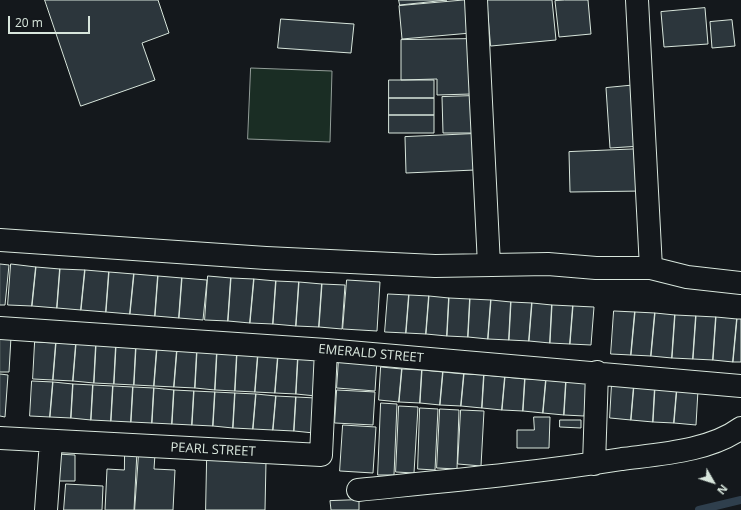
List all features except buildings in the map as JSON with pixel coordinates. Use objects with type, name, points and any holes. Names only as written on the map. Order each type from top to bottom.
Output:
[{"type":"street","points":[[476,0],[489,265]]},
{"type":"street","points":[[638,0],[651,268]]},
{"type":"street","points":[[0,240],[266,258],[436,266],[548,264],[596,268],[651,268],[687,277],[741,284]]},
{"type":"street","name":"EMERALD STREET","points":[[0,328],[326,350],[597,372],[741,386]]},
{"type":"street","name":"PEARL STREET","points":[[0,438],[321,455],[326,350]]},
{"type":"street","points":[[594,464],[597,372]]},
{"type":"street","points":[[358,490],[594,464],[692,449],[733,434],[741,428]]},
{"type":"street","points":[[46,510],[51,441]]},
{"type":"green space","points":[[251,68],[332,71],[330,142],[248,139]]},
{"type":"waterway","points":[[699,510],[741,500]]}]
